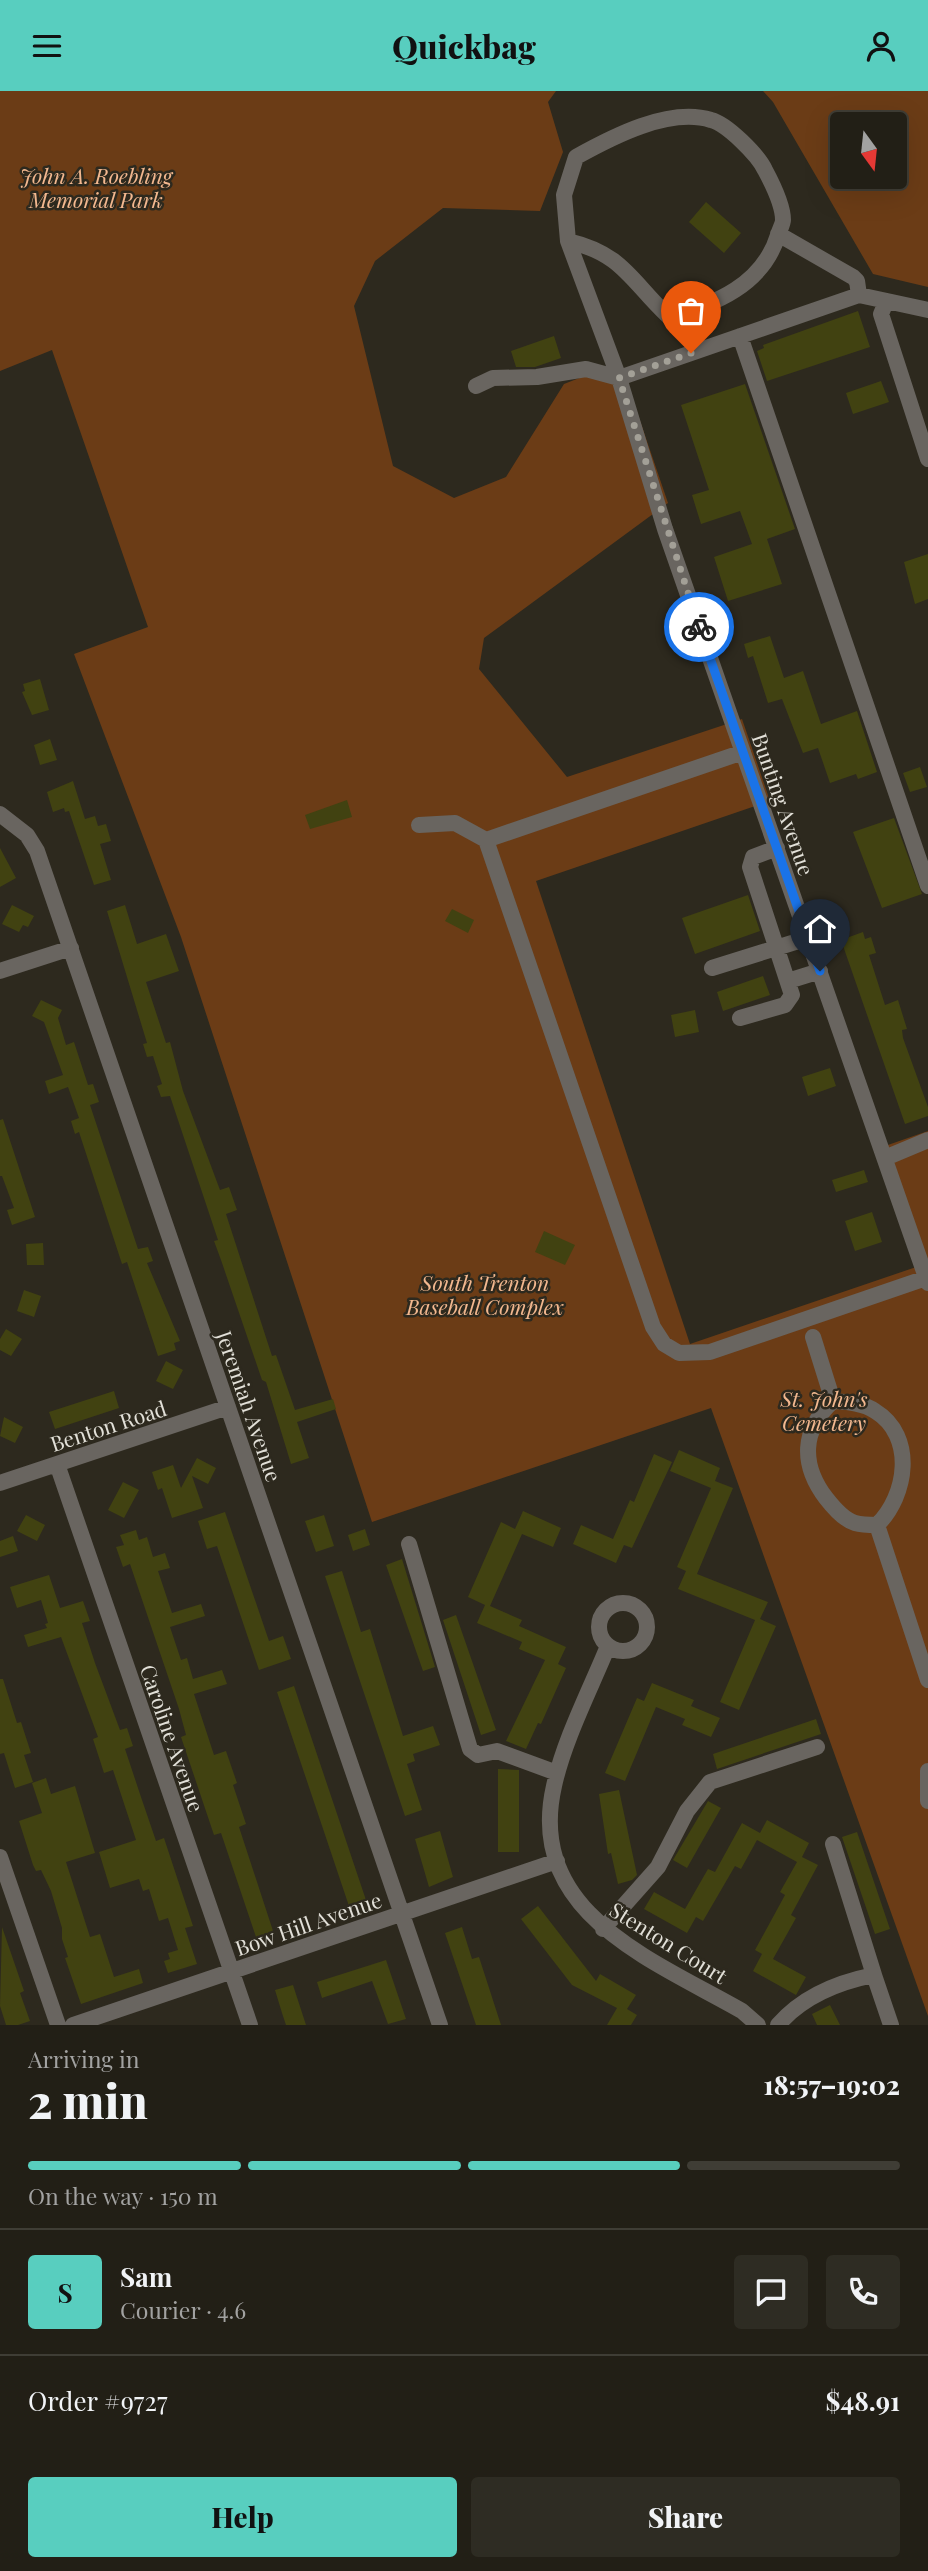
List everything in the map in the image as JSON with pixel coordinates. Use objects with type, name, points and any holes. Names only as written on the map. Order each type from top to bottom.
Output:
[{"type":"street","points":[[686,117],[714,120],[758,156],[772,184],[783,220],[772,257],[736,291],[699,309],[668,316],[622,265],[596,248],[568,241],[564,195],[576,157],[621,132],[686,117]]},
{"type":"street","points":[[778,234],[853,277],[859,285],[859,295]]},
{"type":"street","name":"Bunting Avenue","points":[[568,241],[619,378],[665,529],[927,1280]]},
{"type":"street","points":[[476,386],[493,378],[537,377],[586,369],[619,378],[859,295],[928,310]]},
{"type":"street","points":[[886,302],[881,314],[928,459]]},
{"type":"street","points":[[740,336],[928,887]]},
{"type":"street","points":[[486,841],[743,752]]},
{"type":"street","name":"Jeremiah Avenue","points":[[0,814],[27,835],[37,851],[440,2025]]},
{"type":"street","points":[[419,825],[455,823],[486,841],[619,1232],[653,1327],[664,1344],[679,1353],[710,1352],[927,1280]]},
{"type":"street","points":[[740,1018],[790,1001],[788,981],[750,867],[753,857],[777,848]]},
{"type":"street","points":[[712,968],[808,938]]},
{"type":"street","points":[[0,971],[71,948]]},
{"type":"street","points":[[788,981],[820,971]]},
{"type":"street","points":[[885,1158],[895,1151],[928,1140]]},
{"type":"street","points":[[813,1337],[833,1401]]},
{"type":"street","points":[[833,1401],[810,1428],[806,1451],[814,1482],[832,1506],[853,1523],[877,1525]]},
{"type":"street","points":[[833,1401],[874,1409],[889,1423],[900,1446],[903,1472],[898,1499],[877,1525]]},
{"type":"street","name":"Benton Road","points":[[0,1483],[228,1406]]},
{"type":"street","name":"Caroline Avenue","points":[[57,1464],[250,2025]]},
{"type":"street","points":[[877,1525],[928,1680]]},
{"type":"street","points":[[409,1544],[470,1749],[478,1755],[497,1751],[557,1773]]},
{"type":"street","name":"Stenton Court","points":[[608,1646],[557,1773],[550,1813],[557,1861],[578,1903],[603,1929],[742,2011],[758,2025]]},
{"type":"street","points":[[603,1929],[658,1867],[687,1811],[710,1782],[817,1747]]},
{"type":"street","points":[[928,1771],[928,1801]]},
{"type":"street","points":[[833,1844],[891,2025]]},
{"type":"street","points":[[0,1857],[58,2025]]},
{"type":"street","name":"Bow Hill Avenue","points":[[74,2025],[557,1861]]},
{"type":"street","points":[[778,2025],[795,2008],[824,1991],[845,1981],[874,1975]]},
{"type":"green space","points":[[0,91],[556,91],[548,102],[563,152],[540,211],[443,208],[375,261],[354,306],[393,466],[454,498],[506,477],[564,384],[620,362],[668,503],[484,638],[479,669],[567,777],[742,719],[770,801],[536,881],[690,1344],[925,1264],[885,1146],[928,1131],[928,2016],[711,1408],[372,1522],[181,937],[74,654],[148,627],[52,350],[0,371]]},
{"type":"green space","points":[[763,91],[928,91],[928,287],[873,274],[773,102]]},
{"type":"building","points":[[706,202],[741,233],[724,253],[689,222]]},
{"type":"building","points":[[858,311],[870,347],[767,381],[757,351],[764,348],[763,345]]},
{"type":"building","points":[[554,336],[561,358],[535,367],[516,367],[511,351]]},
{"type":"building","points":[[881,381],[889,402],[853,414],[846,393]]},
{"type":"building","points":[[745,384],[795,529],[767,539],[782,584],[728,601],[714,557],[752,544],[740,511],[701,524],[692,495],[709,490],[681,405]]},
{"type":"building","points":[[928,554],[928,599],[915,604],[904,562]]},
{"type":"building","points":[[770,636],[784,678],[803,671],[821,724],[857,711],[877,772],[858,779],[856,774],[830,783],[818,748],[803,753],[782,699],[768,703],[753,656],[748,658],[744,644]]},
{"type":"building","points":[[40,679],[49,710],[32,715],[22,692],[25,691],[23,684]]},
{"type":"building","points":[[50,739],[57,760],[40,765],[34,745]]},
{"type":"building","points":[[920,767],[927,787],[910,792],[903,773]]},
{"type":"building","points":[[73,781],[85,819],[95,816],[98,826],[106,824],[111,841],[100,844],[111,880],[94,885],[69,811],[65,812],[64,808],[53,812],[47,792]]},
{"type":"building","points":[[347,800],[352,817],[310,829],[305,815]]},
{"type":"building","points":[[894,818],[922,894],[882,908],[853,832]]},
{"type":"building","points":[[0,848],[16,878],[0,887]]},
{"type":"building","points":[[748,895],[760,931],[695,954],[682,918]]},
{"type":"building","points":[[12,905],[34,916],[28,927],[23,925],[19,932],[2,924]]},
{"type":"building","points":[[125,905],[137,944],[166,934],[179,971],[146,982],[166,1043],[170,1042],[183,1091],[220,1190],[229,1187],[237,1210],[226,1214],[272,1356],[276,1355],[295,1410],[333,1399],[336,1409],[297,1422],[309,1458],[291,1464],[266,1382],[262,1380],[214,1241],[218,1240],[170,1096],[161,1097],[157,1086],[162,1084],[153,1056],[147,1057],[143,1044],[147,1043],[107,911]]},
{"type":"building","points":[[452,909],[474,920],[468,933],[445,921]]},
{"type":"building","points":[[863,932],[865,939],[871,937],[876,953],[869,955],[885,1005],[898,1000],[907,1029],[902,1030],[903,1038],[928,1107],[928,1116],[905,1124],[841,940]]},
{"type":"building","points":[[763,976],[770,995],[723,1011],[717,992]]},
{"type":"building","points":[[41,1000],[62,1010],[58,1018],[66,1045],[74,1042],[88,1085],[93,1084],[99,1102],[90,1105],[138,1249],[148,1247],[153,1261],[147,1263],[180,1341],[174,1343],[176,1350],[158,1356],[127,1262],[122,1264],[79,1132],[75,1134],[71,1121],[79,1118],[68,1087],[49,1094],[45,1081],[63,1075],[44,1022],[32,1016]]},
{"type":"building","points":[[695,1010],[699,1032],[675,1037],[671,1015]]},
{"type":"building","points":[[830,1068],[836,1086],[808,1096],[802,1077]]},
{"type":"building","points":[[3,1119],[35,1217],[12,1225],[7,1210],[14,1208],[0,1176],[0,1120]]},
{"type":"building","points":[[864,1170],[868,1182],[836,1192],[832,1180]]},
{"type":"building","points":[[872,1212],[882,1242],[855,1251],[845,1221]]},
{"type":"building","points":[[544,1231],[575,1245],[565,1265],[535,1252]]},
{"type":"building","points":[[43,1243],[44,1265],[27,1265],[26,1244]]},
{"type":"building","points":[[24,1290],[41,1296],[34,1317],[17,1311]]},
{"type":"building","points":[[6,1329],[22,1339],[11,1356],[0,1350],[0,1339]]},
{"type":"building","points":[[166,1361],[183,1370],[173,1389],[156,1381]]},
{"type":"building","points":[[114,1391],[119,1408],[55,1429],[49,1412]]},
{"type":"building","points":[[4,1417],[23,1427],[15,1443],[0,1436]]},
{"type":"building","points":[[679,1450],[720,1468],[715,1481],[733,1488],[697,1574],[768,1602],[760,1619],[776,1626],[739,1710],[720,1702],[755,1620],[678,1589],[686,1571],[677,1567],[711,1488],[670,1471]]},
{"type":"building","points":[[654,1454],[672,1462],[632,1548],[624,1545],[616,1563],[573,1544],[581,1525],[613,1539],[630,1500],[634,1502]]},
{"type":"building","points":[[197,1458],[216,1468],[208,1484],[192,1476],[203,1508],[172,1518],[162,1488],[158,1490],[152,1472],[173,1465],[181,1488]]},
{"type":"building","points":[[123,1482],[139,1490],[124,1518],[108,1510]]},
{"type":"building","points":[[523,1511],[561,1528],[553,1547],[522,1534],[490,1606],[522,1620],[519,1626],[566,1647],[558,1664],[566,1668],[541,1724],[538,1723],[526,1749],[506,1741],[545,1660],[519,1649],[522,1642],[477,1623],[485,1605],[468,1597],[501,1522],[515,1529]]},
{"type":"building","points":[[225,1512],[269,1641],[283,1636],[291,1659],[259,1670],[217,1546],[207,1549],[198,1521]]},
{"type":"building","points":[[26,1515],[45,1525],[37,1541],[17,1531]]},
{"type":"building","points":[[324,1515],[334,1546],[316,1552],[305,1521]]},
{"type":"building","points":[[365,1529],[370,1545],[353,1551],[348,1535]]},
{"type":"building","points":[[136,1530],[139,1540],[147,1537],[153,1557],[165,1553],[170,1568],[158,1571],[172,1613],[201,1604],[205,1616],[170,1627],[181,1660],[187,1658],[193,1679],[222,1670],[227,1684],[194,1694],[214,1755],[226,1751],[237,1783],[233,1785],[246,1824],[239,1827],[275,1937],[258,1943],[221,1833],[214,1835],[181,1737],[186,1735],[179,1709],[130,1564],[123,1567],[116,1547],[124,1545],[120,1535]]},
{"type":"building","points":[[13,1536],[18,1551],[0,1557],[0,1541]]},
{"type":"building","points":[[402,1559],[435,1667],[423,1671],[386,1565]]},
{"type":"building","points":[[342,1571],[361,1632],[370,1629],[403,1736],[433,1726],[440,1745],[413,1754],[415,1761],[407,1764],[422,1810],[405,1816],[325,1576]]},
{"type":"building","points":[[49,1575],[60,1608],[83,1601],[90,1621],[82,1623],[95,1663],[120,1730],[127,1728],[133,1746],[125,1749],[156,1841],[164,1838],[193,1926],[185,1928],[197,1964],[168,1973],[164,1961],[170,1959],[168,1953],[178,1950],[168,1918],[159,1921],[149,1889],[143,1891],[139,1879],[110,1888],[99,1852],[136,1840],[113,1770],[104,1773],[93,1739],[98,1737],[61,1637],[28,1647],[24,1635],[47,1628],[41,1600],[17,1608],[10,1587]]},
{"type":"building","points":[[456,1615],[496,1730],[481,1735],[443,1620]]},
{"type":"building","points":[[0,1679],[3,1679],[17,1723],[21,1722],[31,1753],[24,1755],[33,1782],[15,1788],[4,1753],[0,1754]]},
{"type":"building","points":[[652,1683],[694,1700],[691,1706],[720,1718],[711,1737],[682,1725],[685,1719],[656,1707],[625,1781],[605,1773],[637,1698],[644,1701]]},
{"type":"building","points":[[294,1686],[368,1906],[351,1912],[277,1692]]},
{"type":"building","points":[[816,1719],[821,1734],[717,1769],[713,1754]]},
{"type":"building","points":[[498,1769],[519,1770],[519,1852],[498,1852]]},
{"type":"building","points":[[46,1778],[51,1794],[75,1786],[95,1853],[66,1862],[90,1937],[100,1934],[114,1977],[139,1969],[143,1983],[81,2004],[65,1958],[68,1957],[62,1939],[62,1928],[51,1891],[41,1870],[36,1871],[33,1865],[19,1821],[42,1813],[32,1783]]},
{"type":"building","points":[[619,1790],[637,1875],[632,1880],[618,1884],[611,1853],[608,1854],[599,1794]]},
{"type":"building","points":[[708,1801],[721,1808],[687,1868],[673,1860]]},
{"type":"building","points":[[767,1820],[809,1843],[802,1857],[818,1865],[791,1915],[796,1918],[773,1959],[806,1977],[796,1995],[753,1971],[762,1954],[755,1950],[785,1895],[780,1892],[797,1862],[757,1840],[741,1869],[735,1866],[703,1921],[696,1917],[687,1933],[644,1909],[654,1892],[685,1909],[708,1869],[715,1872],[742,1823],[760,1833]]},
{"type":"building","points":[[440,1831],[453,1877],[429,1887],[415,1839]]},
{"type":"building","points":[[857,1832],[890,1929],[875,1934],[842,1837]]},
{"type":"building","points":[[538,1906],[596,1981],[600,1974],[636,1995],[627,2009],[637,2015],[631,2025],[607,2025],[617,2008],[572,1985],[521,1919]]},
{"type":"building","points":[[2,1927],[24,1991],[20,1993],[30,2021],[18,2025],[6,2025],[0,2006]]},
{"type":"building","points":[[462,1927],[472,1959],[479,1957],[501,2025],[476,2025],[445,1933]]},
{"type":"building","points":[[386,1960],[406,2019],[388,2024],[372,1981],[322,1998],[317,1982]]},
{"type":"building","points":[[293,1985],[306,2025],[286,2025],[282,2013],[275,1990]]},
{"type":"building","points":[[830,2005],[840,2025],[817,2025],[812,2014]]},
{"type":"way so far","points":[[691,353],[619,378],[665,529],[699,627]]},
{"type":"route","points":[[699,627],[820,971]]},
{"type":"park label","name":"John A. Roebling Memorial Park","points":[[96,187]]},
{"type":"park label","name":"South Trenton Baseball Complex","points":[[485,1294]]},
{"type":"park label","name":"St. John's Cemetery","points":[[824,1410]]}]
